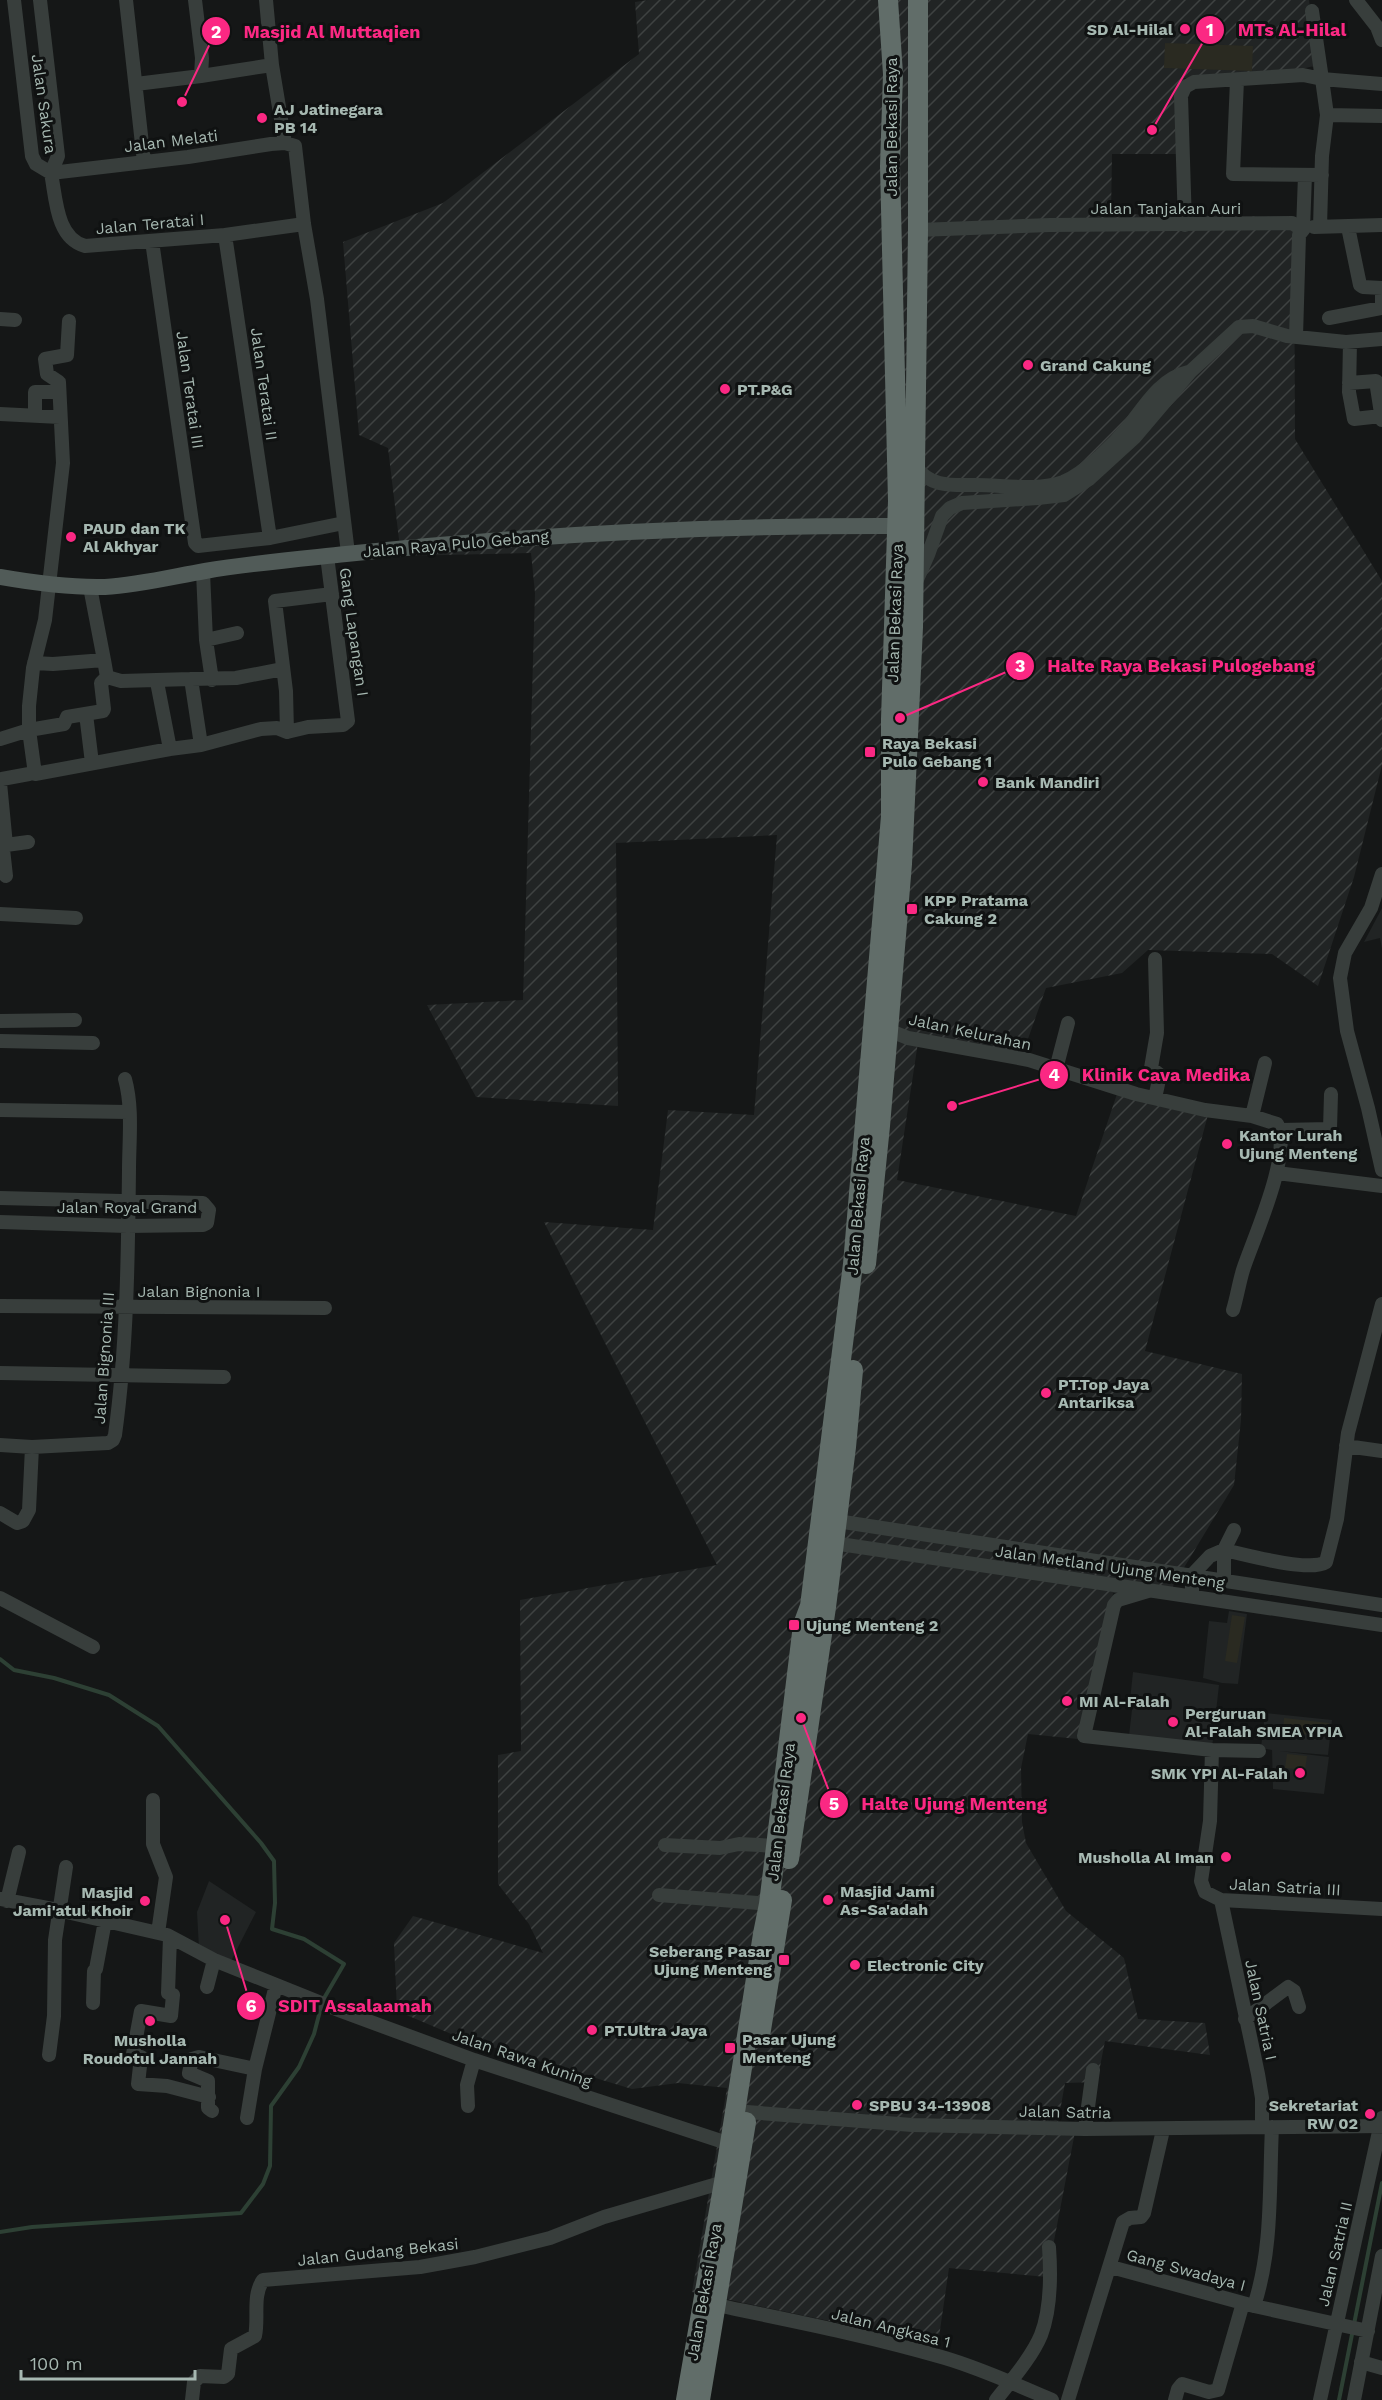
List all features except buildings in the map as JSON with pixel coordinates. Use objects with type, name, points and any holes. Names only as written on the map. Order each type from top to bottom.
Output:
[{"type":"highway","name":"Jalan Bekasi Raya","points":[[686,2400],[769,1904],[803,1625],[810,1606],[826,1470],[846,1376],[872,1214],[888,1030],[898,816],[914,586],[906,526],[890,166],[893,74],[888,0]]},
{"type":"highway","points":[[907,0],[905,160],[909,286],[917,350]]},
{"type":"highway","name":"Jalan Bekasi Raya","points":[[700,2400],[790,1854],[826,1607],[846,1447],[846,1376],[853,1264],[898,816],[891,718],[906,526],[915,466],[918,0]]},
{"type":"main road","name":"Jalan Raya Pulo Gebang","points":[[0,577],[90,587],[137,584],[203,572],[327,556],[622,531],[906,526]]},
{"type":"street","name":"Jalan Sakura","points":[[14,0],[32,156],[36,164],[51,173],[58,156],[40,0]]},
{"type":"street","points":[[126,0],[144,162]]},
{"type":"street","points":[[195,0],[202,58],[201,76]]},
{"type":"street","points":[[266,0],[272,65],[290,144],[317,299],[348,554]]},
{"type":"street","points":[[1356,0],[1376,18],[1382,40]]},
{"type":"street","points":[[1312,11],[1327,115],[1320,227]]},
{"type":"street","points":[[136,84],[272,65]]},
{"type":"street","points":[[1185,225],[1181,96],[1185,87],[1194,82],[1303,75],[1322,79],[1382,84]]},
{"type":"street","points":[[1237,81],[1233,173],[1322,175]]},
{"type":"street","points":[[1327,115],[1382,116]]},
{"type":"street","name":"Jalan Melati","points":[[51,173],[290,144]]},
{"type":"street","name":"Jalan Teratai I","points":[[51,173],[63,229],[76,242],[85,246],[225,235],[304,224]]},
{"type":"street","points":[[1303,230],[1305,175]]},
{"type":"street","name":"Jalan Tanjakan Auri","points":[[918,230],[1050,225],[1292,223],[1303,230]]},
{"type":"street","points":[[1296,336],[1299,234],[1303,230],[1320,227],[1382,225]]},
{"type":"street","points":[[1329,318],[1382,306],[1382,288],[1360,285],[1348,227]]},
{"type":"street","name":"Jalan Teratai II","points":[[225,235],[270,538]]},
{"type":"street","name":"Jalan Teratai III","points":[[152,241],[195,543],[198,546],[270,538]]},
{"type":"street","points":[[0,319],[15,320]]},
{"type":"street","points":[[69,321],[67,355],[45,359],[47,374],[57,380],[63,463],[44,628],[34,663],[29,730],[35,774],[170,749],[201,746],[261,729],[277,728],[286,732],[286,691],[275,601],[332,594]]},
{"type":"street","points":[[914,586],[924,568],[942,516],[950,508],[962,503],[1038,498],[1063,489],[1126,429],[1162,385],[1182,373],[1191,371],[1239,327],[1253,326],[1296,336],[1350,342],[1382,339]]},
{"type":"street","points":[[1349,383],[1379,380],[1381,418],[1354,419],[1349,383],[1350,342]]},
{"type":"street","points":[[35,415],[35,392],[59,392]]},
{"type":"street","points":[[0,414],[60,417]]},
{"type":"street","points":[[915,466],[922,476],[941,485],[1041,486],[1063,489]]},
{"type":"street","points":[[270,538],[344,523]]},
{"type":"street","name":"Gang Lapangan I","points":[[286,732],[308,727],[344,725],[348,721],[327,556]]},
{"type":"street","points":[[203,572],[206,640],[212,680]]},
{"type":"street","points":[[90,587],[107,676]]},
{"type":"street","points":[[206,640],[237,633]]},
{"type":"street","points":[[34,663],[53,664],[104,660]]},
{"type":"street","points":[[107,676],[121,681],[212,680],[283,669]]},
{"type":"street","points":[[0,739],[29,730],[64,724],[67,717],[104,710],[101,683],[107,676]]},
{"type":"street","points":[[191,680],[201,746]]},
{"type":"street","points":[[157,682],[170,749]]},
{"type":"street","points":[[86,714],[92,763]]},
{"type":"street","points":[[6,876],[0,782],[2,778],[29,774]]},
{"type":"street","points":[[3,848],[28,842]]},
{"type":"street","points":[[1382,874],[1371,908],[1345,953],[1340,978],[1347,1031],[1382,1170]]},
{"type":"street","points":[[0,914],[76,918]]},
{"type":"street","points":[[1155,958],[1156,1034],[1151,1068],[1160,1075],[1155,1098]]},
{"type":"street","points":[[0,1021],[75,1020]]},
{"type":"street","points":[[1056,1069],[1068,1023]]},
{"type":"street","name":"Jalan Kelurahan","points":[[888,1030],[908,1038],[1029,1060],[1116,1089],[1205,1110],[1273,1121],[1280,1130]]},
{"type":"street","points":[[0,1041],[93,1043]]},
{"type":"street","points":[[1252,1116],[1265,1063]]},
{"type":"street","name":"Jalan Bignonia III","points":[[0,1445],[32,1447],[108,1443],[113,1440],[123,1376],[126,1308],[129,1200],[128,1093],[125,1079]]},
{"type":"street","points":[[1233,1310],[1242,1272],[1265,1214],[1276,1173],[1280,1130],[1329,1130],[1331,1094]]},
{"type":"street","points":[[0,1110],[128,1112]]},
{"type":"street","points":[[1276,1173],[1382,1186]]},
{"type":"street","name":"Jalan Royal Grand","points":[[0,1198],[203,1203],[209,1210],[207,1223],[203,1225],[127,1226],[0,1222]]},
{"type":"street","points":[[1192,1596],[1192,1575],[1210,1556],[1224,1550],[1280,1562],[1325,1564],[1337,1519],[1352,1417],[1382,1304]]},
{"type":"street","name":"Jalan Bignonia I","points":[[0,1306],[326,1308]]},
{"type":"street","points":[[0,1373],[224,1377]]},
{"type":"street","points":[[1346,1446],[1382,1450]]},
{"type":"street","points":[[0,1514],[16,1523],[27,1517],[32,1447]]},
{"type":"street","name":"Jalan Metland Ujung Menteng","points":[[837,1521],[1382,1605]]},
{"type":"street","points":[[1224,1580],[1224,1550],[1234,1530]]},
{"type":"street","name":"Jalan Metland Ujung Menteng","points":[[833,1543],[1382,1624]]},
{"type":"street","points":[[1151,1590],[1118,1600],[1114,1605],[1084,1736],[1212,1750],[1259,1751]]},
{"type":"street","points":[[0,1598],[93,1647]]},
{"type":"street","name":"Jalan Satria III","points":[[1212,1750],[1210,1821],[1201,1881],[1205,1892],[1221,1900],[1382,1909]]},
{"type":"street","points":[[153,1800],[153,1844],[166,1877],[164,1935],[168,1993],[173,1995],[171,2016],[141,2011],[133,2054],[141,2057],[138,2084],[167,2086],[208,2097]]},
{"type":"street","points":[[665,1845],[720,1848],[739,1844],[777,1846]]},
{"type":"street","points":[[2,1901],[19,1852]]},
{"type":"street","points":[[49,2055],[53,2037],[55,1940],[66,1867]]},
{"type":"street","points":[[659,1895],[769,1904]]},
{"type":"street","name":"Jalan Satria I","points":[[1175,2400],[1182,2384],[1209,2392],[1218,2390],[1248,2304],[1263,2275],[1268,2243],[1267,2127],[1221,1900]]},
{"type":"street","name":"Jalan Rawa Kuning","points":[[2,1901],[58,1910],[164,1935],[214,1960],[341,2012],[474,2060],[730,2144]]},
{"type":"street","points":[[93,2003],[94,1971],[105,1921]]},
{"type":"street","points":[[207,1987],[214,1960]]},
{"type":"street","points":[[247,2118],[255,2069],[276,1985]]},
{"type":"street","points":[[1245,2019],[1288,1987],[1294,1991],[1299,2007]]},
{"type":"street","points":[[212,2111],[208,2108],[208,2081],[189,2073],[190,2063],[194,2057],[255,2069]]},
{"type":"street","points":[[468,2106],[467,2085],[474,2060]]},
{"type":"street","points":[[1085,2129],[1093,2070]]},
{"type":"street","name":"Jalan Satria","points":[[747,2112],[912,2125],[1085,2129],[1163,2130],[1381,2122]]},
{"type":"street","name":"Jalan Satria II","points":[[1320,2400],[1341,2325],[1381,2122]]},
{"type":"street","name":"Gang Swadaya I","points":[[1163,2130],[1144,2213],[1141,2217],[1130,2218],[1124,2222],[1111,2267],[1248,2304],[1364,2330]]},
{"type":"street","name":"Jalan Gudang Bekasi","points":[[192,2400],[194,2382],[200,2376],[224,2377],[228,2374],[231,2349],[255,2337],[257,2300],[263,2280],[420,2267],[475,2258],[550,2238],[604,2217],[724,2182]]},
{"type":"street","points":[[996,2400],[1040,2336],[1048,2294],[1049,2247]]},
{"type":"street","points":[[1354,2400],[1364,2330],[1380,2277],[1382,2256]]},
{"type":"street","points":[[1068,2400],[1111,2267]]},
{"type":"street","name":"Jalan Angkasa 1","points":[[716,2305],[912,2349],[1010,2381],[1052,2400]]},
{"type":"street","points":[[1361,2362],[1382,2368]]},
{"type":"shaded area","points":[[648,0],[1309,0],[1318,65],[1276,75],[1184,78],[1183,154],[1112,154],[1111,214],[1294,217],[1295,439],[1382,581],[1382,765],[1354,877],[1318,986],[1272,954],[1148,950],[1122,973],[1046,988],[1023,1053],[919,1036],[897,1180],[1076,1216],[1119,1088],[1209,1111],[1145,1351],[1242,1374],[1241,1420],[1234,1485],[1165,1599],[1113,1593],[1088,1740],[1028,1734],[1021,1768],[1022,1822],[1026,1843],[1066,1911],[1124,1958],[1138,2019],[1205,2023],[1210,2055],[1105,2041],[1097,2082],[1065,2083],[1057,2128],[1075,2132],[1047,2277],[949,2268],[938,2344],[692,2292],[727,2088],[678,2083],[632,2089],[456,2036],[397,2011],[394,1943],[413,1916],[543,1953],[529,1924],[498,1884],[498,1755],[521,1751],[520,1600],[717,1565],[544,1222],[653,1230],[668,1110],[754,1115],[777,835],[616,843],[618,1106],[476,1097],[427,1005],[523,1000],[535,593],[531,553],[401,556],[388,448],[359,435],[343,242],[443,203],[639,54],[635,2]]},
{"type":"shaded area","points":[[1165,43],[1253,46],[1252,71],[1164,68]]},
{"type":"shaded area","points":[[1382,908],[1382,949],[1380,938],[1364,942]]},
{"type":"shaded area","points":[[1229,1611],[1247,1614],[1238,1684],[1203,1678],[1209,1621],[1227,1623]]},
{"type":"shaded area","points":[[1232,1615],[1245,1617],[1237,1663],[1225,1661]]},
{"type":"shaded area","name":"Perguruan Al-Falah SMEA YPIA","points":[[1133,1672],[1219,1685],[1212,1748],[1128,1744],[1133,1701],[1130,1700]]},
{"type":"shaded area","points":[[1265,1713],[1332,1720],[1328,1755],[1279,1751],[1329,1757],[1324,1794],[1273,1789],[1272,1750],[1261,1748]]},
{"type":"shaded area","points":[[1284,1718],[1329,1723],[1327,1737],[1283,1732]]},
{"type":"shaded area","points":[[1287,1754],[1307,1756],[1305,1770],[1285,1768]]},
{"type":"shaded area","points":[[209,1881],[256,1912],[230,1963],[199,1948],[197,1912]]},
{"type":"waterway","points":[[0,1659],[14,1670],[54,1678],[109,1695],[158,1726],[261,1843],[274,1861],[275,1903],[272,1929],[304,1939],[344,1964],[323,2000]]},
{"type":"waterway","points":[[0,2232],[32,2227],[241,2213],[263,2184],[270,2166],[271,2106],[299,2067],[314,2034],[321,2007]]},
{"type":"waterway","points":[[1339,2400],[1382,2183]]},
{"type":"place","name":"SD Al-Hilal","points":[[1185,29]]},
{"type":"place","name":"Masjid Al Muttaqien","points":[[182,102]]},
{"type":"place","name":"AJ Jatinegara PB 14","points":[[262,118]]},
{"type":"place","name":"MTs Al-Hilal","points":[[1152,130]]},
{"type":"place","name":"Grand Cakung","points":[[1028,365]]},
{"type":"place","name":"PT.P&G","points":[[725,389]]},
{"type":"place","name":"PAUD dan TK Al Akhyar","points":[[71,537]]},
{"type":"place","name":"Halte Raya Bekasi Pulogebang","points":[[900,718]]},
{"type":"place","name":"Raya Bekasi Pulo Gebang 1","points":[[870,752]]},
{"type":"place","name":"Bank Mandiri","points":[[983,782]]},
{"type":"place","name":"KPP Pratama Cakung 2","points":[[912,909]]},
{"type":"place","name":"Klinik Cava Medika","points":[[952,1106]]},
{"type":"place","name":"Kantor Lurah Ujung Menteng","points":[[1227,1144]]},
{"type":"place","name":"PT.Top Jaya Antariksa","points":[[1046,1393]]},
{"type":"place","name":"Ujung Menteng 2","points":[[794,1625]]},
{"type":"place","name":"MI Al-Falah","points":[[1067,1701]]},
{"type":"place","name":"Halte Ujung Menteng","points":[[801,1718]]},
{"type":"place","name":"Perguruan Al-Falah SMEA YPIA","points":[[1173,1722]]},
{"type":"place","name":"SMK YPI Al-Falah","points":[[1300,1773]]},
{"type":"place","name":"Musholla Al Iman","points":[[1226,1857]]},
{"type":"place","name":"Masjid Jami As-Sa'adah","points":[[828,1900]]},
{"type":"place","name":"Masjid Jami'atul Khoir","points":[[145,1901]]},
{"type":"place","name":"SDIT Assalaamah","points":[[225,1920]]},
{"type":"place","name":"Seberang Pasar Ujung Menteng","points":[[784,1960]]},
{"type":"place","name":"Electronic City","points":[[855,1965]]},
{"type":"place","name":"Musholla Roudotul Jannah","points":[[150,2021]]},
{"type":"place","name":"PT.Ultra Jaya","points":[[592,2030]]},
{"type":"place","name":"Pasar Ujung Menteng","points":[[730,2048]]},
{"type":"place","name":"SPBU 34-13908","points":[[857,2105]]},
{"type":"place","name":"Sekretariat RW 02","points":[[1370,2114]]}]
